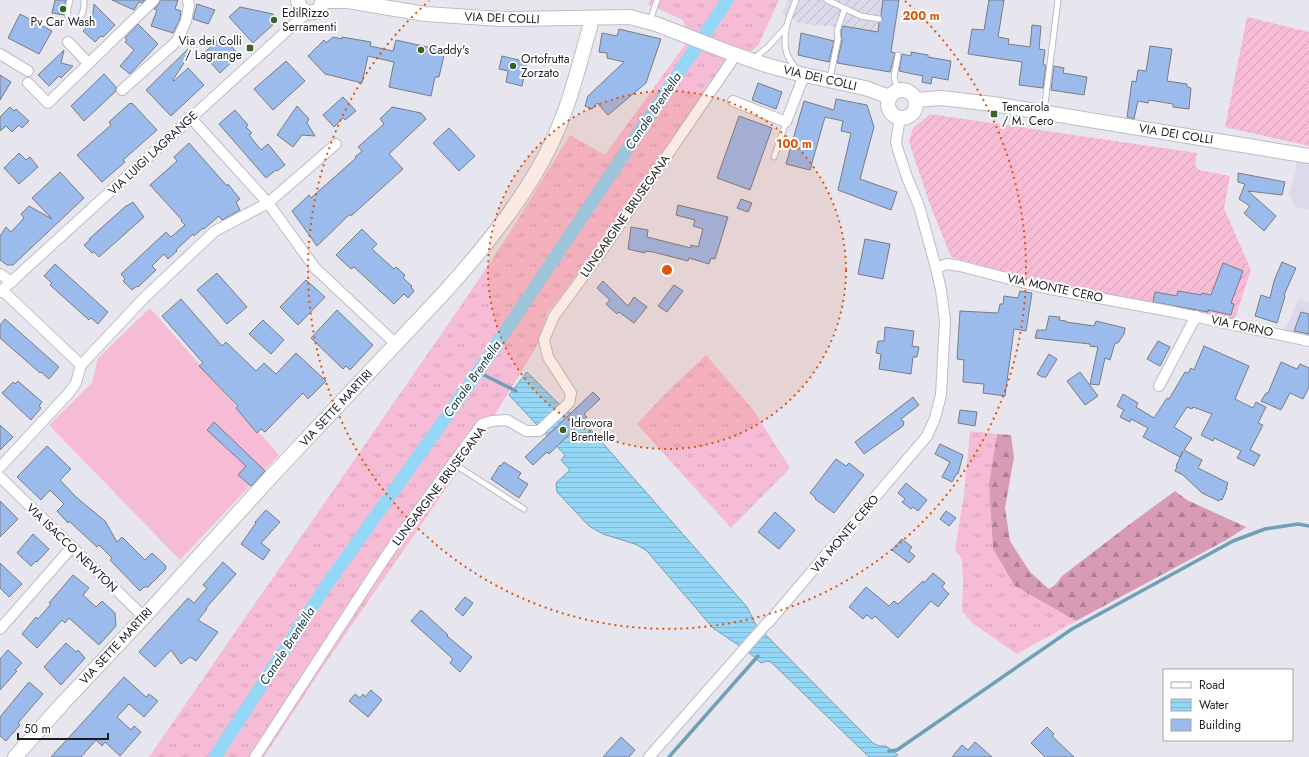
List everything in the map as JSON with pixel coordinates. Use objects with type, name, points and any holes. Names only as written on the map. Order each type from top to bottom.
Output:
[{"type":"main road","name":"VIA DEI COLLI","points":[[299,3],[313,13],[320,9],[323,1],[348,1],[425,14],[493,19],[630,17],[679,32],[751,60],[802,74],[894,94],[908,92],[913,95],[915,100],[941,98],[993,104],[1309,156]]},
{"type":"main road","name":"VIA SETTE MARTIRI","points":[[15,757],[268,480],[442,296],[502,222],[542,162],[554,140],[568,105],[590,27],[590,18]]},
{"type":"main road","points":[[894,94],[888,101],[890,110],[892,114],[900,118],[907,117],[912,113],[915,107],[915,100]]},
{"type":"street","points":[[28,83],[48,103],[154,0]]},
{"type":"street","points":[[122,90],[177,41],[186,21],[189,5],[188,0]]},
{"type":"street","name":"VIA LUIGI LAGRANGE","points":[[1,291],[303,16],[299,3]]},
{"type":"street","points":[[68,42],[89,64]]},
{"type":"street","name":"LUNGARGINE BRUSEGANA","points":[[256,757],[386,556],[482,424],[492,421],[507,420],[526,431],[539,431],[568,403],[571,393],[548,357],[544,340],[554,316],[599,255],[731,62],[731,53]]},
{"type":"street","points":[[0,54],[28,71]]},
{"type":"street","points":[[733,101],[786,122],[802,74]]},
{"type":"street","points":[[191,118],[268,203],[315,268],[396,344]]},
{"type":"street","name":"VIA MONTE CERO","points":[[649,757],[768,623],[892,478],[926,436],[935,418],[942,395],[945,321],[941,290],[936,268],[919,206],[907,177],[896,142],[900,118]]},
{"type":"street","points":[[0,467],[68,394],[76,383],[81,364],[144,298],[215,231],[268,203],[336,144]]},
{"type":"street","name":"VIA MONTE CERO","points":[[936,268],[947,264],[960,266],[1045,288],[1174,312]]},
{"type":"street","points":[[0,274],[12,282]]},
{"type":"street","points":[[1,291],[81,364]]},
{"type":"street","name":"VIA FORNO","points":[[1174,312],[1309,341]]},
{"type":"street","points":[[1159,386],[1196,316]]},
{"type":"street","name":"VIA ISACCO NEWTON","points":[[0,478],[144,617]]},
{"type":"street","points":[[0,628],[71,548]]},
{"type":"lane","points":[[70,0],[67,16],[73,23],[82,17],[84,12],[84,0]]},
{"type":"lane","points":[[653,23],[657,0]]},
{"type":"lane","points":[[751,60],[768,47],[785,28],[796,0]]},
{"type":"lane","points":[[827,0],[861,16],[879,19]]},
{"type":"lane","points":[[1044,113],[1058,0]]},
{"type":"lane","points":[[830,80],[838,38],[837,32],[845,8]]},
{"type":"lane","points":[[785,28],[785,44],[788,56],[802,74]]},
{"type":"lane","points":[[894,94],[894,77],[898,55]]},
{"type":"lane","points":[[774,157],[786,122]]},
{"type":"lane","points":[[454,464],[524,509]]},
{"type":"shaded area","points":[[789,0],[887,0],[880,32],[798,23],[789,16],[781,14]]},
{"type":"shaded area","points":[[1296,162],[1309,164],[1309,209],[1296,207],[1289,194],[1296,170]]},
{"type":"shaded area","points":[[1299,298],[1309,302],[1309,345],[1281,339]]},
{"type":"green space","points":[[650,0],[779,0],[758,46],[740,59],[647,177],[588,260],[547,314],[541,339],[479,441],[329,658],[264,757],[149,757],[464,301],[507,237],[570,135],[605,155],[689,39],[683,20],[648,4]]},
{"type":"green space","points":[[1247,17],[1309,32],[1309,146],[1225,127]]},
{"type":"green space","points":[[930,114],[1197,153],[1195,165],[1199,170],[1230,176],[1224,208],[1251,270],[1234,321],[1024,278],[951,257],[929,202],[909,142],[913,128]]},
{"type":"green space","points":[[150,308],[279,455],[180,560],[49,425],[92,383],[98,358]]},
{"type":"green space","points":[[706,355],[754,411],[790,468],[731,528],[637,424],[666,393]]},
{"type":"green space","points":[[970,431],[997,434],[989,483],[993,549],[1015,586],[1076,621],[1017,654],[972,623],[962,611],[962,559],[955,550],[964,494]]},
{"type":"green space","points":[[997,434],[1011,435],[1014,457],[1005,508],[1010,541],[1030,572],[1049,589],[1056,584],[1062,576],[1175,491],[1187,500],[1246,527],[1228,539],[1076,621],[1015,586],[993,549],[989,483]]},
{"type":"water","points":[[527,372],[557,402],[592,431],[747,607],[756,625],[873,743],[879,746],[886,746],[898,755],[894,757],[869,757],[771,662],[767,661],[761,663],[747,651],[713,628],[646,550],[635,544],[603,534],[589,526],[557,492],[556,483],[570,470],[561,460],[565,455],[509,395]]},
{"type":"building","points":[[55,0],[66,0],[64,15],[52,13]]},
{"type":"building","points":[[112,0],[145,0],[142,3],[139,2],[134,10]]},
{"type":"building","points":[[160,0],[178,0],[175,9],[181,11],[180,19],[173,33],[151,26],[157,10],[154,9],[159,4]]},
{"type":"building","points":[[883,0],[899,0],[891,52],[895,53],[890,72],[837,63],[842,40],[841,31],[843,26],[878,32],[879,23],[883,19],[881,15]]},
{"type":"building","points":[[989,0],[1004,0],[998,37],[1009,39],[1008,44],[1030,47],[1032,25],[1041,26],[1039,49],[1045,50],[1043,65],[1046,65],[1043,88],[1019,85],[1022,62],[968,54],[972,29],[984,30]]},
{"type":"building","points":[[94,4],[115,25],[103,37],[101,36],[95,42],[83,31],[92,21]]},
{"type":"building","points":[[197,4],[215,10],[208,24],[193,19]]},
{"type":"building","points":[[240,7],[273,14],[278,20],[253,43],[229,17]]},
{"type":"building","points":[[20,14],[52,31],[39,54],[8,38]]},
{"type":"building","points":[[138,24],[158,44],[130,74],[120,66],[134,50],[125,42],[127,40],[125,38]]},
{"type":"building","points":[[619,29],[661,39],[646,83],[608,115],[597,103],[592,109],[585,106],[588,96],[624,62],[607,58],[607,53],[599,52],[602,33],[617,36]]},
{"type":"building","points":[[801,33],[834,41],[829,62],[798,55]]},
{"type":"building","points":[[333,37],[371,42],[370,46],[393,51],[396,40],[445,51],[439,77],[435,77],[431,96],[389,87],[394,62],[368,56],[362,83],[325,74],[308,56],[324,40],[326,43]]},
{"type":"building","points":[[220,38],[224,38],[239,55],[220,73],[203,54]]},
{"type":"building","points":[[1150,46],[1172,49],[1167,81],[1187,84],[1187,87],[1191,88],[1189,109],[1173,107],[1173,104],[1149,100],[1148,103],[1138,101],[1134,119],[1127,117],[1132,81],[1136,82],[1138,70],[1146,71]]},
{"type":"building","points":[[188,49],[191,52],[173,80],[174,81],[188,68],[204,85],[171,116],[146,90]]},
{"type":"building","points":[[64,50],[61,63],[73,66],[61,78],[59,76],[49,86],[38,75]]},
{"type":"building","points":[[911,52],[951,61],[948,80],[932,77],[931,84],[922,82],[923,76],[899,71],[902,54],[911,56]]},
{"type":"building","name":"Ortofrutta Zorzato","points":[[502,56],[527,62],[522,86],[506,82],[508,71],[499,69]]},
{"type":"building","points":[[286,61],[305,81],[273,110],[254,89]]},
{"type":"building","points":[[1054,66],[1064,68],[1063,73],[1087,77],[1084,95],[1051,90]]},
{"type":"building","points":[[104,74],[116,87],[116,91],[84,121],[71,106]]},
{"type":"building","points":[[0,75],[11,82],[0,100]]},
{"type":"building","points":[[758,83],[782,92],[776,109],[752,100]]},
{"type":"building","points":[[343,97],[356,111],[345,120],[343,118],[334,127],[323,115]]},
{"type":"building","points":[[836,99],[867,105],[874,127],[860,179],[897,192],[891,210],[838,190],[851,133],[841,131],[843,121],[825,117],[810,170],[786,164],[804,101],[834,110]]},
{"type":"building","points":[[130,103],[132,103],[157,130],[123,160],[125,162],[102,182],[77,155],[111,125],[109,122]]},
{"type":"building","points":[[297,106],[309,119],[307,123],[315,136],[302,135],[293,147],[277,135]]},
{"type":"building","points":[[10,107],[14,111],[16,109],[29,121],[22,128],[19,125],[12,132],[6,126],[0,131],[0,117]]},
{"type":"building","points":[[392,107],[421,113],[426,119],[389,154],[403,169],[351,216],[350,214],[317,246],[292,211],[309,195],[311,198],[356,158],[355,157],[362,151],[358,147],[384,124],[380,119]]},
{"type":"building","points":[[235,110],[248,125],[246,127],[252,133],[249,135],[261,150],[268,144],[285,165],[266,178],[219,124]]},
{"type":"building","points":[[739,116],[772,128],[750,190],[717,178]]},
{"type":"building","points":[[449,128],[475,156],[459,171],[433,143]]},
{"type":"building","points":[[189,143],[227,186],[228,184],[240,199],[236,202],[240,210],[222,220],[219,216],[194,236],[193,234],[168,259],[164,254],[152,266],[156,270],[138,287],[137,286],[132,290],[123,281],[125,279],[121,274],[166,232],[171,237],[185,225],[150,185],[177,161],[174,157]]},
{"type":"building","points":[[19,153],[26,160],[30,157],[38,167],[19,184],[4,168]]},
{"type":"building","points":[[60,172],[84,198],[13,265],[7,265],[0,260],[0,236],[6,227],[11,232],[24,218],[21,214],[29,206],[52,219],[32,198]]},
{"type":"building","points":[[1238,173],[1285,182],[1282,195],[1248,191],[1276,216],[1264,231],[1244,213],[1250,206],[1239,199],[1245,184],[1238,182]]},
{"type":"building","points":[[741,199],[752,203],[748,212],[737,208]]},
{"type":"building","points":[[133,202],[144,217],[99,257],[94,252],[92,253],[84,245],[127,205]]},
{"type":"building","points":[[678,205],[728,217],[715,259],[711,258],[709,264],[689,258],[688,261],[653,252],[645,251],[645,253],[628,249],[631,227],[648,230],[647,237],[691,248],[691,245],[698,247],[703,229],[693,226],[695,220],[676,215]]},
{"type":"building","points":[[362,229],[377,244],[372,249],[394,269],[396,267],[405,275],[403,278],[412,286],[411,287],[414,291],[408,298],[404,294],[394,304],[354,267],[351,269],[336,255]]},
{"type":"building","points":[[865,239],[890,244],[883,279],[858,274]]},
{"type":"building","points":[[1282,262],[1296,268],[1284,295],[1285,296],[1277,323],[1255,316],[1261,295],[1270,298],[1274,281]]},
{"type":"building","points":[[1223,263],[1243,271],[1231,303],[1234,304],[1231,315],[1153,302],[1155,292],[1177,296],[1178,291],[1201,295],[1202,293],[1211,295]]},
{"type":"building","points":[[55,264],[108,312],[98,324],[91,318],[89,320],[50,285],[52,283],[44,276]]},
{"type":"building","points":[[217,273],[247,307],[227,324],[197,290]]},
{"type":"building","points":[[306,280],[325,297],[298,325],[280,307]]},
{"type":"building","points":[[603,281],[628,306],[634,297],[647,307],[634,323],[619,312],[617,314],[606,304],[610,300],[597,288]]},
{"type":"building","points":[[674,285],[683,291],[667,312],[658,306]]},
{"type":"building","points":[[1020,291],[1032,293],[1026,331],[1014,329],[1005,396],[983,393],[984,384],[963,382],[964,360],[957,359],[960,311],[998,313],[1000,304],[1003,304],[1004,296],[1018,298]]},
{"type":"building","points":[[181,299],[222,346],[226,342],[256,371],[264,363],[276,374],[296,353],[326,381],[308,399],[303,393],[265,432],[261,429],[257,433],[236,408],[238,406],[199,366],[203,363],[162,316]]},
{"type":"building","points":[[337,310],[373,345],[350,370],[346,366],[343,369],[311,338]]},
{"type":"building","points":[[1301,312],[1309,314],[1309,334],[1294,331]]},
{"type":"building","points":[[1049,316],[1060,317],[1059,320],[1066,322],[1094,326],[1096,321],[1125,328],[1124,334],[1118,343],[1115,343],[1110,360],[1105,358],[1099,385],[1090,384],[1098,347],[1090,346],[1090,344],[1035,338],[1037,330],[1046,330]]},
{"type":"building","points":[[5,319],[59,367],[49,379],[0,338],[0,325]]},
{"type":"building","points":[[263,320],[284,340],[271,354],[249,334]]},
{"type":"building","points":[[885,327],[914,331],[912,346],[919,347],[917,357],[913,357],[911,374],[879,369],[881,354],[876,353],[878,341],[884,341]]},
{"type":"building","points":[[1158,341],[1170,347],[1160,366],[1147,359]]},
{"type":"building","points":[[1204,346],[1249,366],[1235,399],[1253,408],[1256,402],[1266,407],[1258,423],[1263,425],[1250,450],[1260,455],[1254,466],[1237,458],[1241,451],[1214,438],[1213,441],[1201,435],[1212,414],[1193,407],[1192,409],[1187,407],[1174,427],[1192,438],[1184,450],[1202,460],[1198,468],[1228,483],[1222,500],[1220,499],[1219,501],[1202,493],[1183,475],[1175,471],[1183,451],[1180,457],[1143,437],[1148,428],[1131,419],[1130,422],[1120,417],[1124,410],[1117,406],[1123,394],[1138,403],[1136,407],[1154,418],[1167,398],[1169,399],[1185,372],[1188,373],[1191,368],[1194,370]]},
{"type":"building","points":[[1049,354],[1057,359],[1046,377],[1042,377],[1037,374]]},
{"type":"building","points":[[1281,362],[1297,369],[1300,364],[1309,368],[1309,387],[1303,399],[1290,393],[1281,410],[1261,401],[1266,393],[1268,393]]},
{"type":"building","points":[[1080,372],[1098,396],[1085,405],[1067,381]]},
{"type":"building","points":[[18,381],[42,402],[39,406],[41,408],[31,420],[2,393],[13,382],[15,384]]},
{"type":"building","name":"Idrovora Brentelle","points":[[593,392],[600,399],[584,414],[587,417],[549,454],[547,452],[533,465],[525,457]]},
{"type":"building","points":[[913,397],[919,405],[901,419],[904,422],[903,426],[864,454],[855,442]]},
{"type":"building","points":[[960,410],[977,412],[975,426],[958,423]]},
{"type":"building","points":[[214,422],[265,471],[251,486],[238,475],[246,466],[207,430]]},
{"type":"building","points":[[0,425],[13,437],[0,450]]},
{"type":"building","points":[[940,444],[963,455],[958,474],[957,473],[952,482],[942,477],[950,462],[935,454]]},
{"type":"building","points":[[47,446],[71,469],[60,480],[76,497],[105,521],[117,542],[122,537],[145,560],[152,553],[166,566],[165,570],[148,587],[144,587],[140,591],[110,560],[112,558],[99,545],[97,547],[69,521],[68,523],[57,511],[64,504],[50,490],[41,500],[17,477]]},
{"type":"building","points":[[836,459],[846,466],[849,463],[864,475],[834,513],[815,499],[816,498],[810,493]]},
{"type":"building","points":[[504,462],[521,473],[518,478],[528,484],[519,498],[491,479],[500,465],[501,466]]},
{"type":"building","points":[[906,483],[927,500],[918,511],[913,507],[911,509],[902,502],[905,499],[898,493]]},
{"type":"building","points":[[0,501],[18,519],[0,537]]},
{"type":"building","points":[[266,510],[280,522],[261,543],[270,550],[263,560],[241,544],[256,523],[255,522]]},
{"type":"building","points":[[946,511],[956,518],[949,526],[940,519]]},
{"type":"building","points":[[775,512],[795,530],[779,549],[758,532]]},
{"type":"building","points":[[33,534],[49,549],[37,562],[36,561],[31,566],[17,553]]},
{"type":"building","points":[[902,539],[912,547],[909,551],[915,556],[909,563],[892,550]]},
{"type":"building","points":[[223,562],[236,574],[206,608],[207,609],[198,620],[218,632],[196,661],[190,657],[181,664],[171,650],[155,667],[139,652],[188,598],[194,603],[207,588],[203,585]]},
{"type":"building","points":[[0,563],[22,584],[9,597],[0,588]]},
{"type":"building","points":[[933,573],[945,583],[942,587],[949,594],[938,607],[931,601],[898,638],[875,616],[872,619],[867,615],[863,619],[849,607],[866,587],[889,606],[894,601],[898,604],[923,581],[924,583]]},
{"type":"building","points":[[73,575],[89,588],[83,595],[96,607],[102,601],[115,613],[116,626],[99,645],[69,618],[65,623],[62,620],[37,648],[22,634],[36,617],[38,619],[51,604],[49,603]]},
{"type":"building","points":[[465,597],[473,603],[463,616],[455,609]]},
{"type":"building","points":[[421,610],[448,635],[447,636],[472,657],[460,672],[450,663],[453,659],[411,621]]},
{"type":"building","points":[[66,643],[76,652],[78,650],[85,658],[61,685],[44,667]]},
{"type":"building","points":[[8,650],[22,663],[0,690],[0,659]]},
{"type":"building","points":[[124,677],[146,697],[149,694],[158,701],[144,717],[129,704],[117,717],[131,730],[134,726],[141,732],[120,756],[105,742],[102,746],[96,740],[81,757],[51,757]]},
{"type":"building","points":[[29,682],[43,694],[18,723],[20,725],[6,741],[0,736],[0,717]]},
{"type":"building","points":[[371,690],[382,700],[368,717],[349,701],[355,694],[360,698],[363,694],[365,697]]},
{"type":"building","points":[[1047,727],[1054,734],[1052,736],[1074,757],[1045,757],[1031,743]]},
{"type":"building","points":[[621,737],[635,750],[629,757],[603,757]]},
{"type":"building","points":[[975,742],[992,757],[952,757],[962,745],[968,750]]},
{"type":"waterway","name":"Canale Brentella","points":[[215,757],[326,586],[478,372],[727,0]]},
{"type":"waterway","points":[[478,372],[516,391]]},
{"type":"waterway","points":[[889,751],[897,750],[1072,629],[1233,541],[1265,529],[1298,524],[1309,526]]},
{"type":"waterway","points":[[669,757],[758,656]]},
{"type":"place","name":"Pv Car Wash","points":[[63,9]]},
{"type":"place","name":"EdilRizzo Serramenti","points":[[274,20]]},
{"type":"place","name":"Via dei Colli / Lagrange","points":[[250,48]]},
{"type":"place","name":"Caddy's","points":[[421,50]]},
{"type":"place","name":"Ortofrutta Zorzato","points":[[513,66]]},
{"type":"place","name":"Tencarola / M. Cero","points":[[994,114]]},
{"type":"place","name":"Idrovora Brentelle","points":[[563,430]]}]
